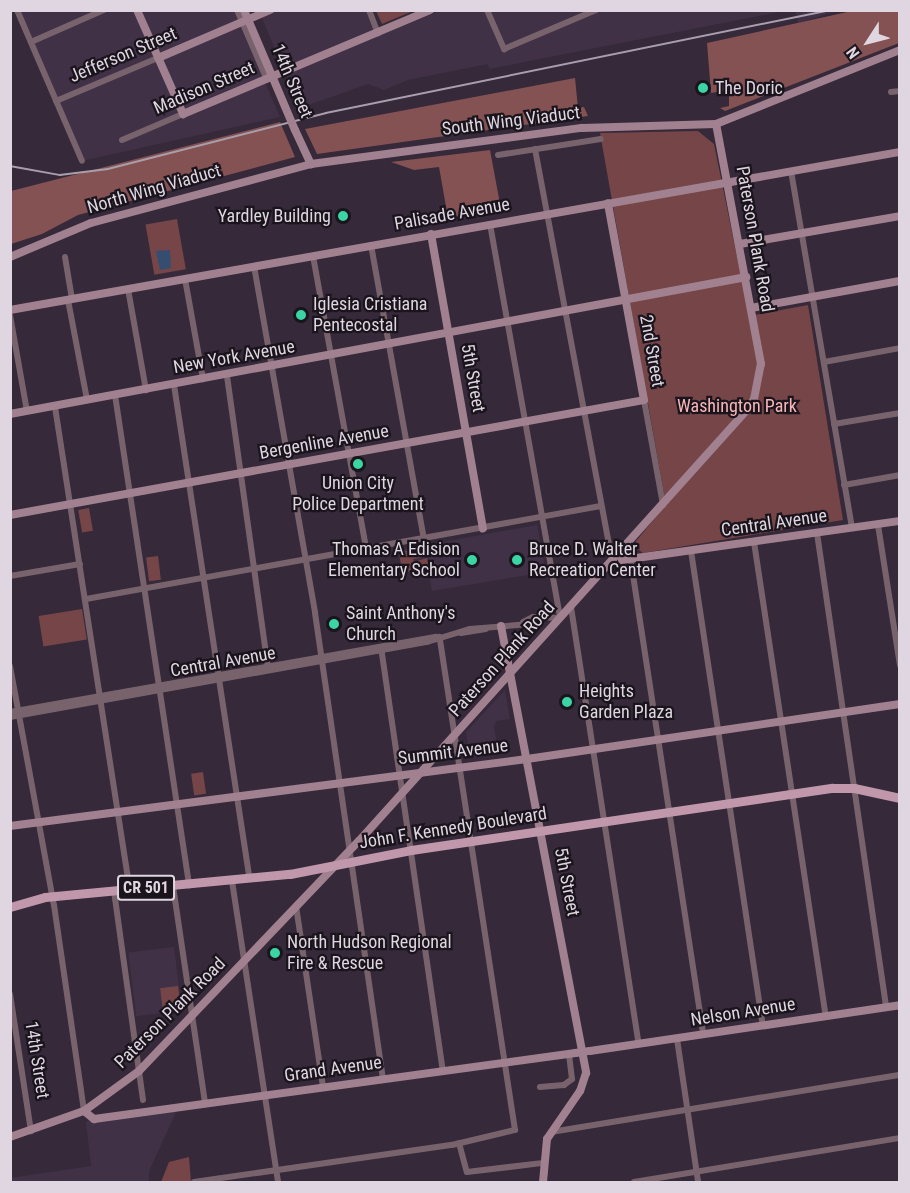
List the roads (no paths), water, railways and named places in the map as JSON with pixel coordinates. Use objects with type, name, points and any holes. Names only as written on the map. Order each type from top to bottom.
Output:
[{"type":"main road","name":"John F. Kennedy Boulevard","points":[[10,907],[52,897],[250,879],[337,863],[351,855],[411,850],[791,795],[854,788],[900,798]]},
{"type":"street","points":[[17,10],[82,161]]},
{"type":"street","points":[[31,42],[104,10]]},
{"type":"street","points":[[137,10],[183,114]]},
{"type":"street","name":"14th Street","points":[[237,10],[267,80]]},
{"type":"street","name":"14th Street","points":[[244,10],[311,164]]},
{"type":"street","name":"Jefferson Street","points":[[57,101],[270,10]]},
{"type":"street","points":[[369,10],[378,33]]},
{"type":"street","name":"Madison Street","points":[[122,140],[430,10]]},
{"type":"street","points":[[487,10],[504,49],[596,10]]},
{"type":"street","points":[[716,124],[900,50]]},
{"type":"street","points":[[891,92],[900,91]]},
{"type":"street","name":"South Wing Viaduct","points":[[311,164],[582,128],[716,124]]},
{"type":"street","name":"Paterson Plank Road","points":[[351,855],[402,793],[736,424],[754,399],[760,364],[740,244],[716,124]]},
{"type":"street","points":[[498,154],[601,139]]},
{"type":"street","points":[[534,149],[586,411],[612,560]]},
{"type":"street","name":"Palisade Avenue","points":[[10,310],[900,152]]},
{"type":"street","name":"North Wing Viaduct","points":[[10,257],[91,224],[311,164]]},
{"type":"street","points":[[791,171],[852,528]]},
{"type":"street","name":"2nd Street","points":[[609,202],[663,506]]},
{"type":"street","points":[[740,244],[900,216]]},
{"type":"street","points":[[490,224],[560,618]]},
{"type":"street","name":"5th Street","points":[[431,234],[483,528]]},
{"type":"street","points":[[371,245],[424,539]]},
{"type":"street","points":[[313,256],[366,549]]},
{"type":"street","points":[[65,257],[87,400]]},
{"type":"street","points":[[254,266],[322,658],[383,1079]]},
{"type":"street","name":"New York Avenue","points":[[10,414],[390,346],[746,277]]},
{"type":"street","points":[[185,279],[203,380]]},
{"type":"street","points":[[751,308],[900,281]]},
{"type":"street","points":[[128,290],[146,390]]},
{"type":"street","points":[[10,315],[27,411]]},
{"type":"street","points":[[824,362],[900,348]]},
{"type":"street","points":[[227,375],[267,668]]},
{"type":"street","points":[[174,385],[250,879]]},
{"type":"street","points":[[115,395],[189,885]]},
{"type":"street","name":"Bergenline Avenue","points":[[10,515],[644,400]]},
{"type":"street","points":[[55,407],[130,890]]},
{"type":"street","points":[[834,424],[900,413]]},
{"type":"street","points":[[844,485],[900,475]]},
{"type":"street","points":[[86,599],[602,506]]},
{"type":"street","name":"Central Avenue","points":[[612,560],[627,561],[900,521]]},
{"type":"street","points":[[879,525],[900,665]]},
{"type":"street","points":[[817,533],[886,1007]]},
{"type":"street","points":[[631,540],[642,556]]},
{"type":"street","points":[[754,542],[779,721],[826,1016]]},
{"type":"street","points":[[691,551],[763,1026]]},
{"type":"street","name":"Central Avenue","points":[[627,561],[642,556],[653,556]]},
{"type":"street","points":[[627,561],[703,1035]]},
{"type":"street","points":[[10,576],[80,564]]},
{"type":"street","points":[[571,607],[595,748],[639,1044]]},
{"type":"street","name":"Central Avenue","points":[[10,717],[16,712],[101,699],[381,648],[461,633],[479,627],[486,629],[523,622],[533,617],[560,618]]},
{"type":"street","name":"5th Street","points":[[501,626],[586,1073],[580,1091],[550,1132]]},
{"type":"street","points":[[194,1182],[459,1143],[513,1131],[511,1098],[440,637]]},
{"type":"street","points":[[381,648],[442,1071]]},
{"type":"street","points":[[10,666],[16,712],[52,897],[84,1111]]},
{"type":"street","name":"Summit Avenue","points":[[10,826],[527,759],[900,704]]},
{"type":"street","name":"Paterson Plank Road","points":[[10,1137],[84,1111],[139,1071],[192,1018],[337,863]]},
{"type":"street","points":[[232,881],[278,1182]]},
{"type":"street","points":[[173,886],[205,1104]]},
{"type":"street","points":[[114,891],[143,1100]]},
{"type":"street","points":[[296,906],[323,1087]]},
{"type":"street","name":"14th Street","points":[[10,994],[31,1131]]},
{"type":"street","name":"Nelson Avenue","points":[[590,1051],[900,1005]]},
{"type":"street","points":[[677,1039],[698,1182]]},
{"type":"street","name":"Grand Avenue","points":[[84,1111],[94,1119],[590,1051]]},
{"type":"street","points":[[540,1087],[564,1084],[572,1079],[572,1054]]},
{"type":"street","points":[[543,1182],[543,1164],[550,1132],[900,1075]]},
{"type":"street","points":[[634,1182],[900,1138]]},
{"type":"street","points":[[459,1143],[466,1172],[543,1164]]},
{"type":"water","points":[[170,250],[171,268],[160,270],[156,251]]},
{"type":"tram line","points":[[10,166],[60,175],[108,169],[326,113],[831,10]]},
{"type":"place","name":"The Doric","points":[[703,88]]},
{"type":"place","name":"Yardley Building","points":[[343,216]]},
{"type":"place","name":"Iglesia Cristiana Pentecostal","points":[[301,315]]},
{"type":"place","name":"Union City Police Department","points":[[358,464]]},
{"type":"place","name":"Thomas A Edision Elementary School","points":[[472,560]]},
{"type":"place","name":"Bruce D. Walter Recreation Center","points":[[517,560]]},
{"type":"place","name":"Saint Anthony's Church","points":[[334,624]]},
{"type":"place","name":"Heights Garden Plaza","points":[[567,702]]},
{"type":"place","name":"North Hudson Regional Fire & Rescue","points":[[275,953]]},
{"type":"park label","name":"Washington Park","points":[[737,406]]}]
